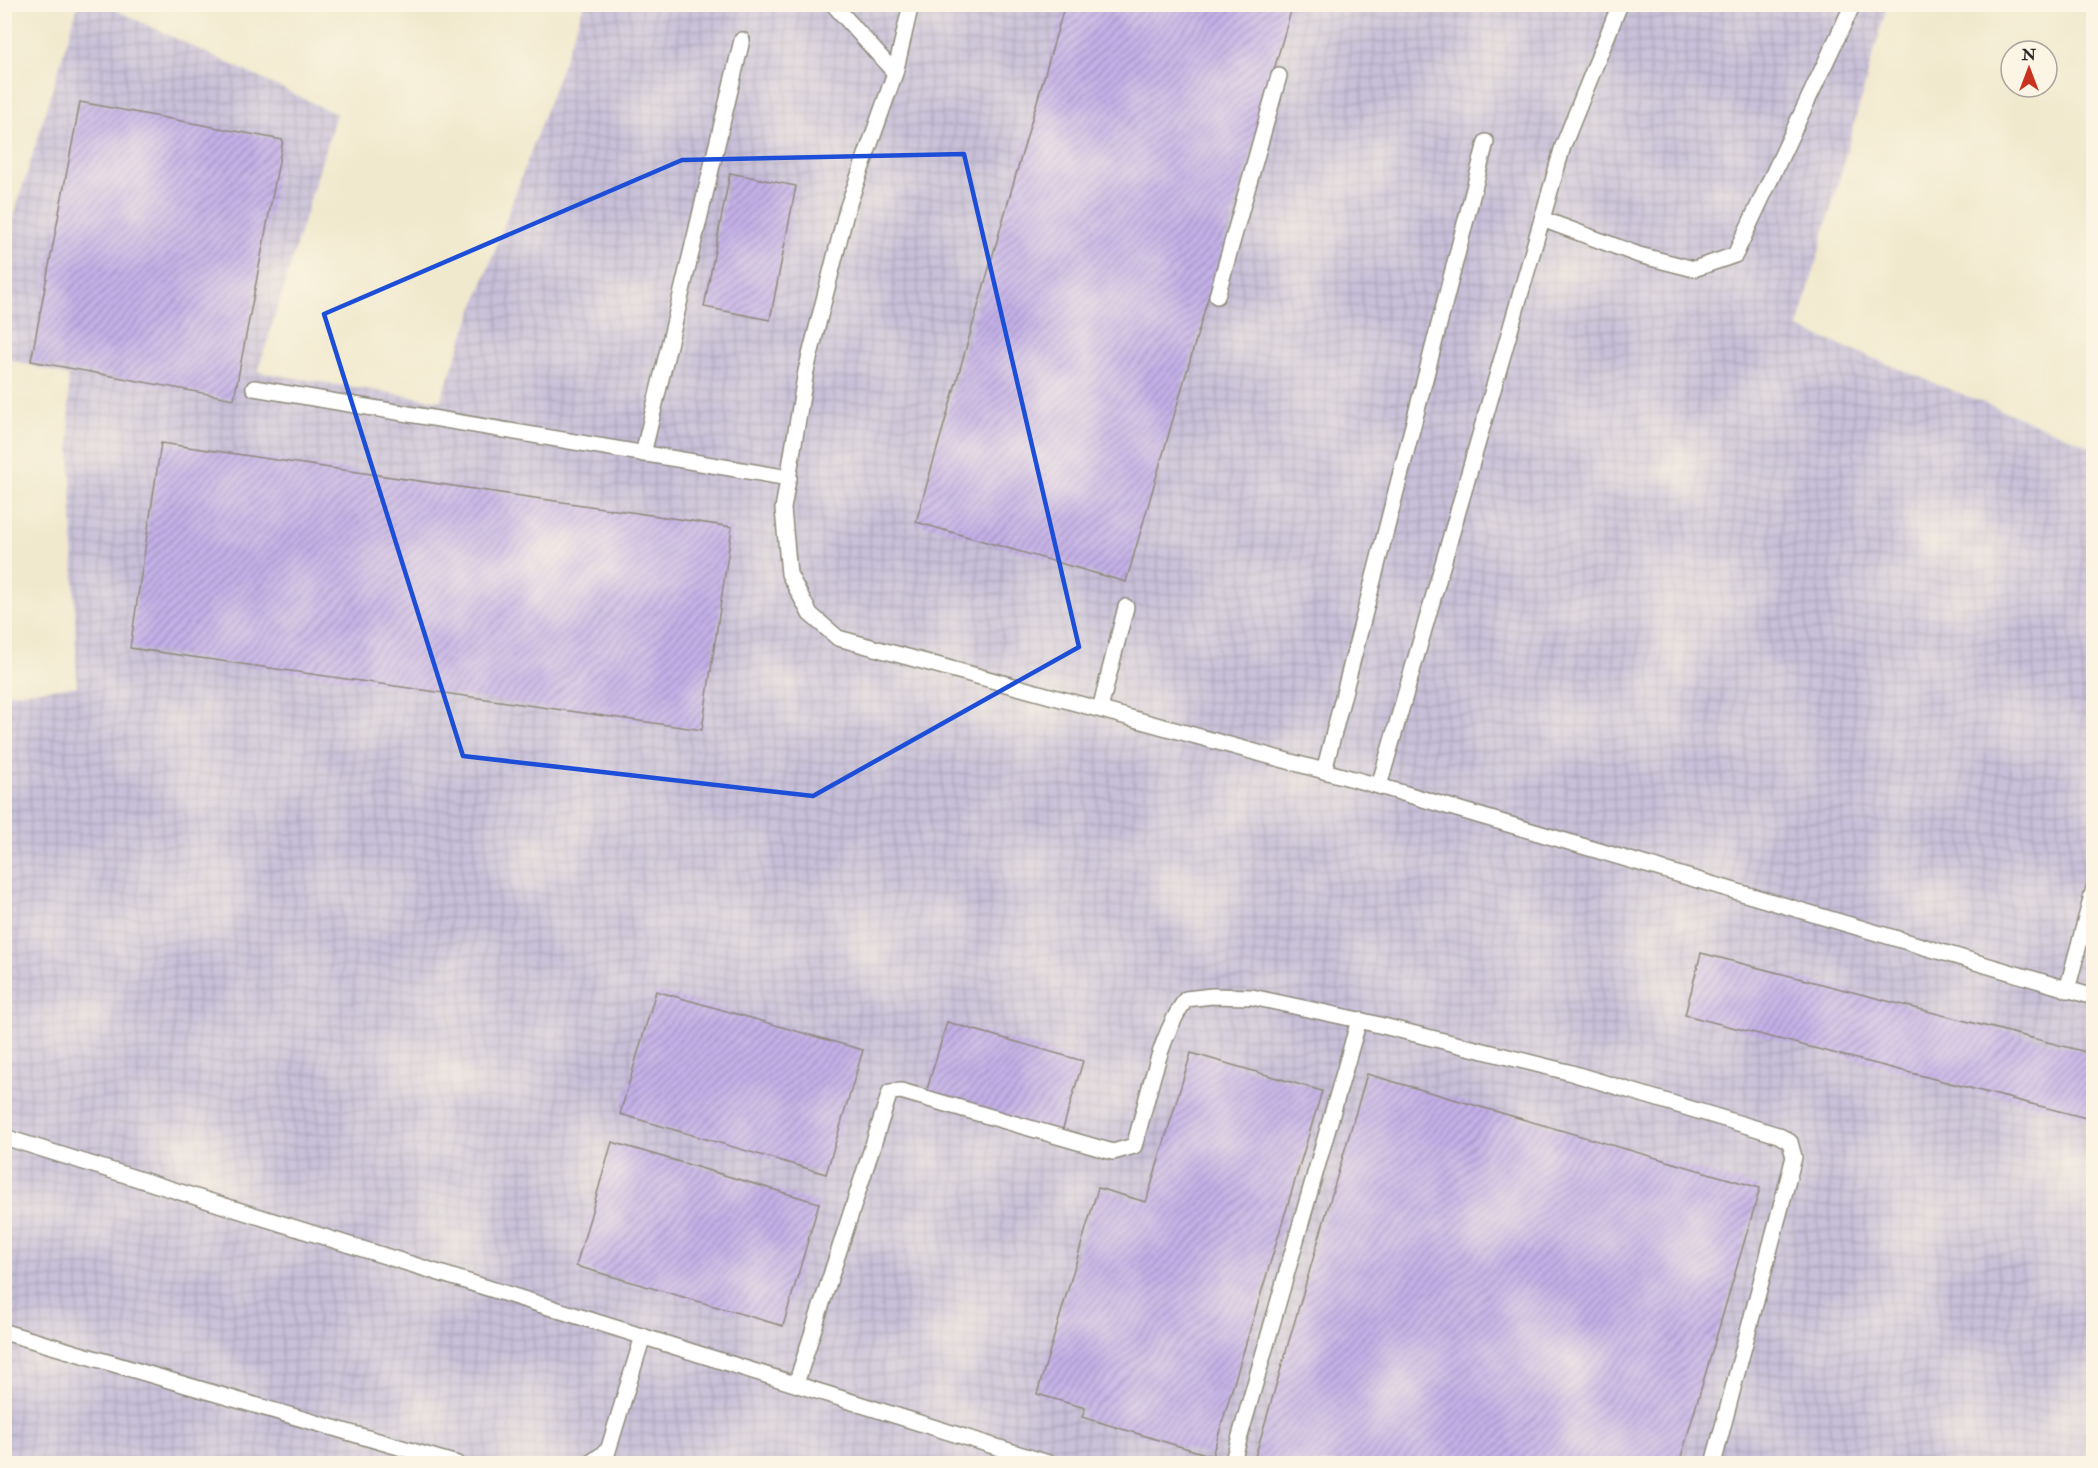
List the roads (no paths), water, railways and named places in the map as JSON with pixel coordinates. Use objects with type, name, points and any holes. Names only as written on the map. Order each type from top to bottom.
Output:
[{"type":"lane","points":[[833,4],[895,74]]},
{"type":"lane","points":[[911,4],[895,74],[847,209],[806,371],[783,509],[789,574],[810,614],[837,638],[1379,786],[2094,997]]},
{"type":"lane","points":[[1379,786],[1563,146],[1620,4]]},
{"type":"lane","points":[[1542,219],[1639,255],[1694,269],[1736,255],[1853,4]]},
{"type":"lane","points":[[643,454],[742,40]]},
{"type":"lane","points":[[1217,296],[1278,76]]},
{"type":"lane","points":[[1323,771],[1486,142]]},
{"type":"lane","points":[[254,388],[789,478]]},
{"type":"lane","points":[[1100,710],[1126,607]]},
{"type":"lane","points":[[2067,990],[2094,888]]},
{"type":"lane","points":[[796,1384],[890,1092],[901,1091],[1113,1152],[1124,1151],[1134,1146],[1168,1033],[1175,1014],[1186,999],[1212,996],[1252,997],[1359,1020],[1568,1072],[1778,1135],[1790,1142],[1794,1157],[1713,1464]]},
{"type":"lane","points":[[1232,1464],[1359,1020]]},
{"type":"lane","points":[[4,1137],[1051,1464]]},
{"type":"lane","points":[[4,1332],[458,1464]]},
{"type":"lane","points":[[589,1464],[606,1457],[643,1336]]}]
